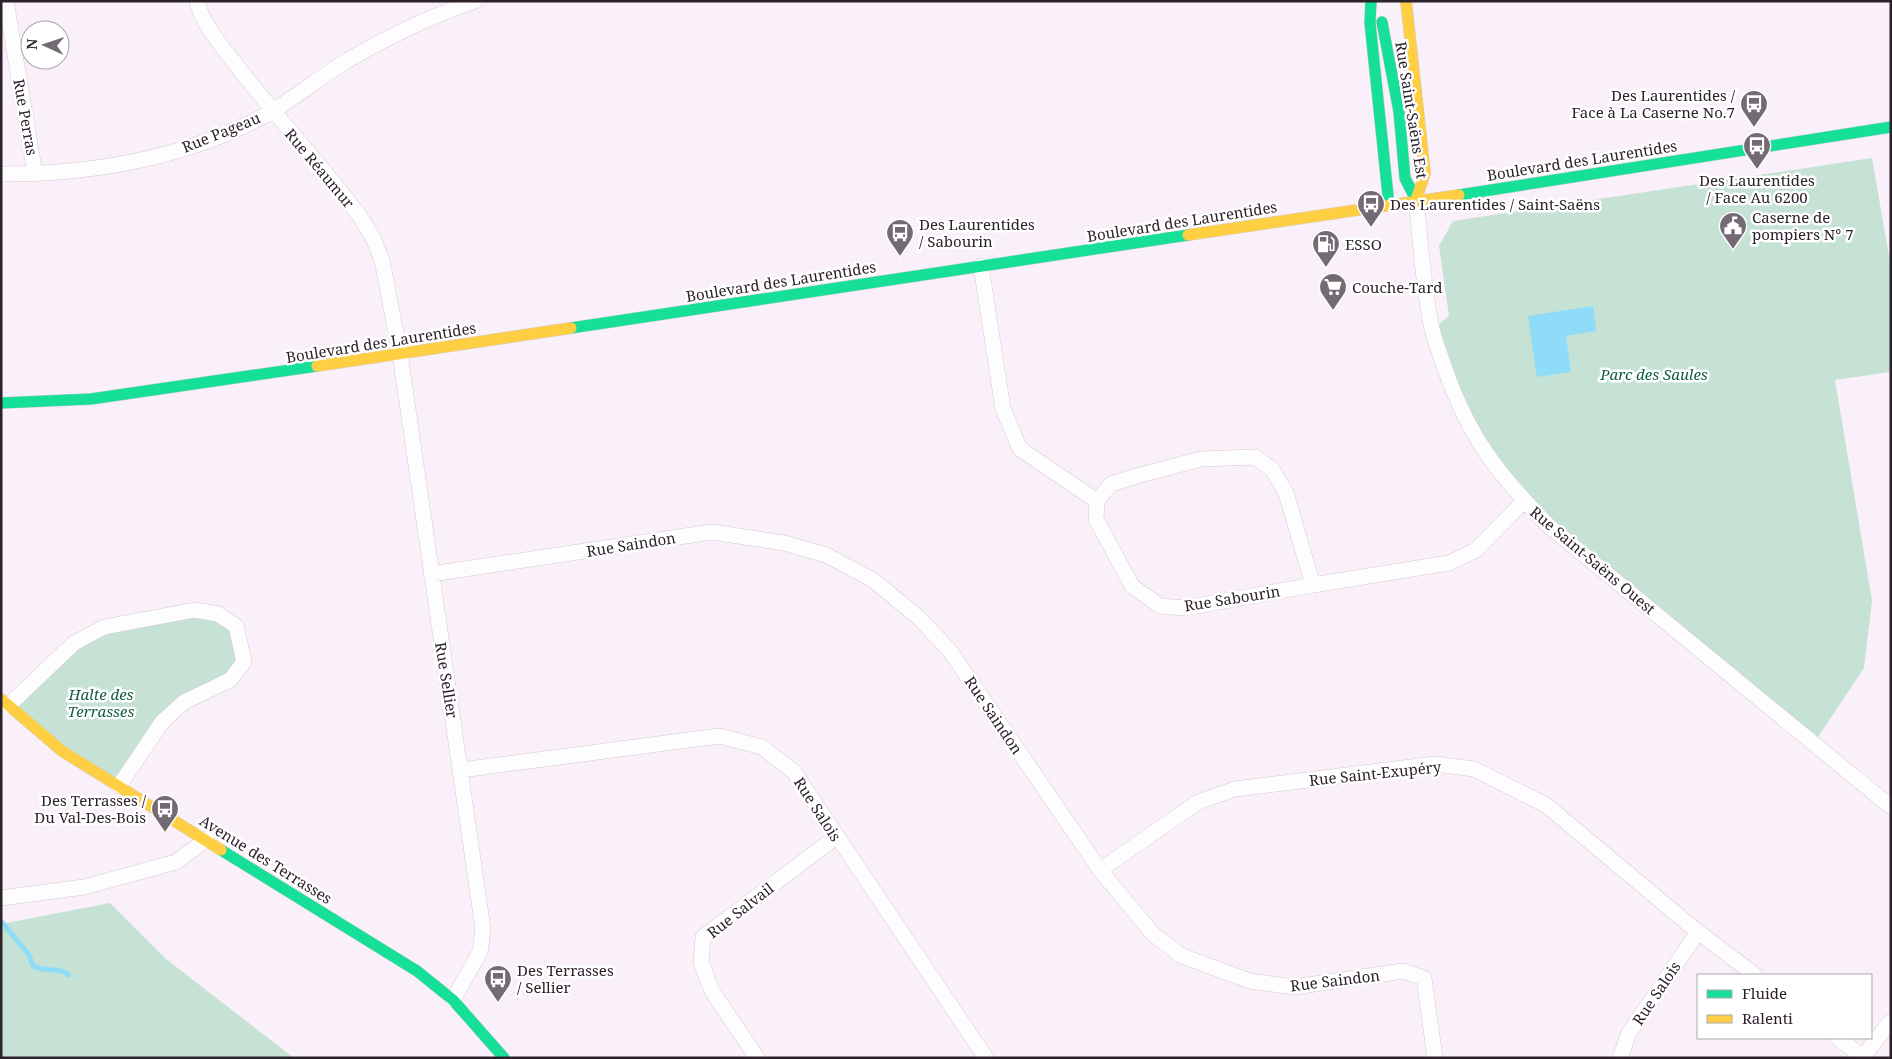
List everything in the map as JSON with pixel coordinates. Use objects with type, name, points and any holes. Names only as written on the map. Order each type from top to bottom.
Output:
[{"type":"street","name":"Rue Perras","points":[[6,1],[35,174]]},
{"type":"street","name":"Rue Réaumur","points":[[197,1],[205,22],[216,39],[271,111],[349,201],[368,227],[385,273],[400,354]]},
{"type":"street","name":"Rue Pageau","points":[[1,174],[35,174],[127,164],[200,143],[253,122],[348,60],[434,15],[475,1]]},
{"type":"street","name":"Rue Saint-Saëns Est","points":[[1370,1],[1370,23],[1389,205]]},
{"type":"street","name":"Rue Saint-Saëns Est","points":[[1378,1],[1398,112],[1405,178],[1416,200]]},
{"type":"street","name":"Rue Saint-Saëns Est","points":[[1406,1],[1425,173],[1416,200]]},
{"type":"street","name":"Boulevard des Laurentides","points":[[1,403],[121,396],[1891,128]]},
{"type":"street","name":"Rue Saint-Saëns Ouest","points":[[1416,200],[1432,330],[1454,394],[1476,441],[1524,501],[1550,526],[1891,807]]},
{"type":"street","points":[[981,266],[1003,409],[1020,449],[1097,501],[1111,484],[1200,459],[1255,457],[1272,469],[1286,493],[1313,585]]},
{"type":"street","name":"Rue Sellier","points":[[400,354],[483,929],[480,952],[453,1000]]},
{"type":"street","name":"Rue Sabourin","points":[[1097,501],[1096,519],[1132,586],[1160,606],[1185,608],[1313,585],[1449,564],[1476,550],[1524,501]]},
{"type":"street","name":"Rue Saindon","points":[[431,574],[712,532],[784,543],[826,555],[873,580],[920,618],[950,651],[1100,870],[1153,934],[1182,956],[1250,981],[1294,987],[1403,971],[1424,978],[1435,1058]]},
{"type":"street","points":[[5,703],[74,643],[104,627],[196,610],[218,614],[236,626],[244,662],[230,680],[184,702],[162,722],[119,786]]},
{"type":"street","name":"Avenue des Terrasses","points":[[5,703],[62,751],[207,839],[416,971],[453,1000],[504,1058]]},
{"type":"street","name":"Rue Salois","points":[[461,770],[719,736],[762,747],[794,772],[986,1058]]},
{"type":"street","name":"Rue Saint-Exupéry","points":[[1100,870],[1198,802],[1235,789],[1436,764],[1474,769],[1546,805],[1698,932],[1754,974]]},
{"type":"street","name":"Rue Salvail","points":[[757,1058],[712,991],[701,962],[703,937],[836,837]]},
{"type":"street","points":[[1,898],[84,887],[176,862],[207,839]]},
{"type":"street","name":"Rue Salois","points":[[1620,1058],[1629,1033],[1698,932]]},
{"type":"street","points":[[1839,1039],[1862,1057],[1891,1021]]},
{"type":"green space","name":"Parc des Saules","points":[[1872,158],[1891,268],[1891,372],[1835,380],[1872,601],[1864,668],[1814,743],[1550,527],[1490,460],[1432,330],[1449,316],[1439,246],[1453,221]]},
{"type":"green space","name":"Halte des Terrasses","points":[[195,610],[236,626],[244,662],[184,702],[119,786],[8,706],[104,627]]},
{"type":"green space","points":[[110,903],[166,959],[294,1058],[1,1058],[1,924]]},
{"type":"water","points":[[1593,306],[1596,331],[1566,336],[1571,372],[1537,377],[1528,316]]},
{"type":"waterway","points":[[1,921],[29,955],[33,966],[65,972],[69,975]]},
{"type":"traffic: fast","points":[[1371,1],[1370,23],[1389,205]]},
{"type":"traffic: fast","points":[[1382,22],[1399,112],[1405,178],[1416,200]]},
{"type":"traffic: fast","points":[[1459,195],[1891,127]]},
{"type":"traffic: fast","points":[[571,328],[1188,235]]},
{"type":"traffic: fast","points":[[1,403],[91,399],[317,366]]},
{"type":"traffic: fast","points":[[221,850],[417,971],[453,1000],[504,1058]]},
{"type":"traffic: slow","points":[[1406,1],[1425,173],[1416,200]]},
{"type":"traffic: slow","points":[[1188,235],[1459,195]]},
{"type":"traffic: slow","points":[[317,366],[571,328]]},
{"type":"traffic: slow","points":[[1,699],[62,751],[221,850]]},
{"type":"place","name":"Des Laurentides / Face à La Caserne No.7","points":[[1754,128]]},
{"type":"place","name":"Des Laurentides / Face Au 6200","points":[[1757,170]]},
{"type":"place","name":"Des Laurentides / Saint-Saëns","points":[[1371,228]]},
{"type":"place","name":"Caserne de pompiers N° 7","points":[[1733,250]]},
{"type":"place","name":"Des Laurentides / Sabourin","points":[[900,257]]},
{"type":"place","name":"ESSO","points":[[1326,268]]},
{"type":"place","name":"Couche-Tard","points":[[1333,311]]},
{"type":"place","name":"Des Terrasses / Du Val-Des-Bois","points":[[165,833]]},
{"type":"place","name":"Des Terrasses / Sellier","points":[[498,1003]]}]
